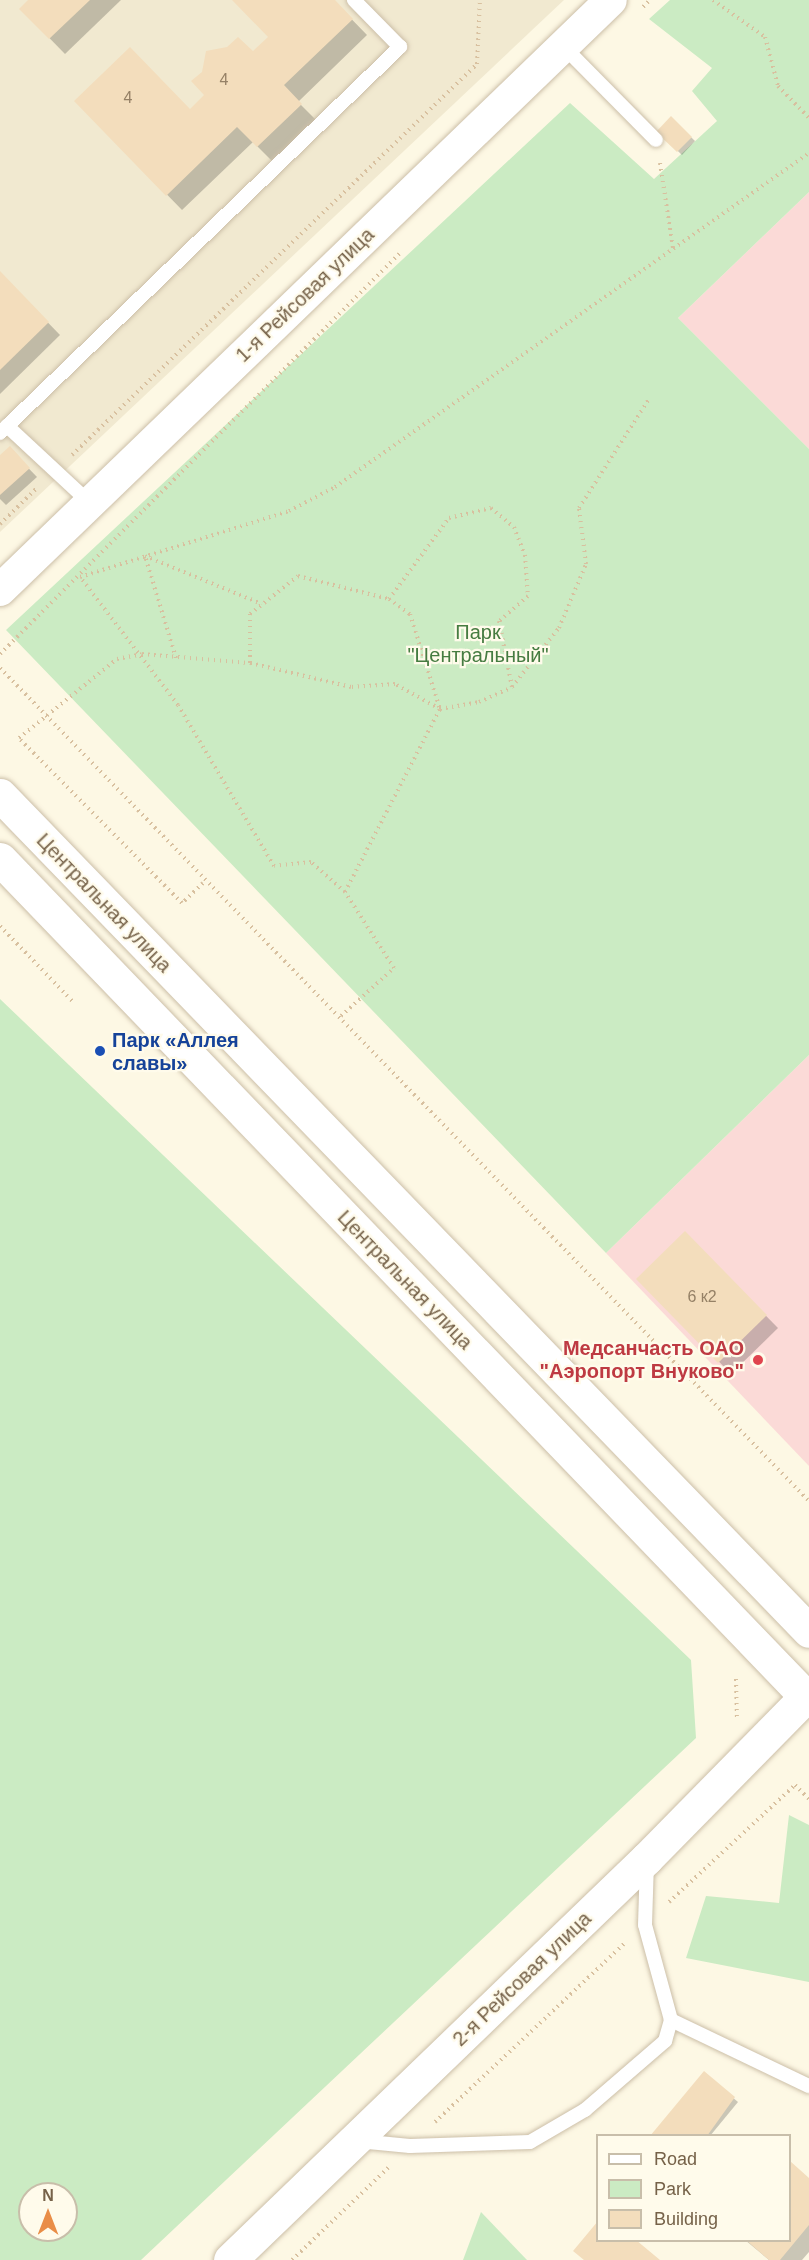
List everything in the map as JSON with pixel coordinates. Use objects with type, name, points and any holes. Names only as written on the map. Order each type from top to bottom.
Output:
[{"type":"main road","name":"Центральная улица","points":[[0,795],[809,1631]]},
{"type":"main road","name":"Центральная улица","points":[[0,859],[808,1696]]},
{"type":"main road","name":"2-я Рейсовая улица","points":[[230,2260],[647,1858],[808,1696]]},
{"type":"street","name":"1-я Рейсовая улица","points":[[0,590],[563,46],[622,8]]},
{"type":"lane","points":[[90,503],[56,471],[4,430],[400,47],[354,0]]},
{"type":"lane","points":[[563,46],[656,140]]},
{"type":"lane","points":[[354,2140],[410,2146],[530,2142],[585,2110],[625,2078],[665,2041],[671,2020],[645,1925],[647,1858]]},
{"type":"lane","points":[[671,2020],[809,2086]]},
{"type":"path","points":[[0,524],[477,64],[480,0]]},
{"type":"path","points":[[622,8],[650,0]]},
{"type":"path","points":[[713,0],[765,37],[778,86],[809,118]]},
{"type":"path","points":[[656,140],[673,248]]},
{"type":"path","points":[[80,577],[289,511],[335,487],[809,153]]},
{"type":"path","points":[[0,654],[80,577],[407,246]]},
{"type":"path","points":[[203,883],[182,903],[19,738],[42,715],[117,659],[142,654],[250,663],[351,687],[395,684],[440,709],[479,702],[512,687],[559,628],[586,564],[579,508],[649,399]]},
{"type":"path","points":[[389,598],[449,518],[490,508],[514,527],[525,555],[528,596],[499,621],[512,687]]},
{"type":"path","points":[[145,556],[262,604]]},
{"type":"path","points":[[145,556],[176,658]]},
{"type":"path","points":[[250,663],[250,614],[298,576],[389,598],[410,614],[440,709],[345,892]]},
{"type":"path","points":[[80,577],[142,654],[274,866],[310,862],[345,892],[394,968],[341,1016]]},
{"type":"path","points":[[0,668],[203,883],[341,1016],[809,1501]]},
{"type":"path","points":[[0,926],[74,1003]]},
{"type":"path","points":[[736,1679],[737,1726]]},
{"type":"path","points":[[292,2260],[410,2146],[795,1785],[809,1799]]},
{"type":"shaded area","points":[[0,0],[564,0],[0,532]]},
{"type":"shaded area","points":[[809,192],[809,449],[678,318]]},
{"type":"shaded area","name":"Медсанчасть ОАО \"Аэропорт Внуково\"","points":[[809,1055],[809,1466],[606,1253]]},
{"type":"green space","name":"Парк \"Центральный\"","points":[[670,0],[809,0],[809,192],[678,318],[809,449],[809,1055],[606,1253],[6,630],[570,103],[654,179],[717,121],[692,91],[712,68],[649,19]]},
{"type":"green space","points":[[0,999],[691,1660],[696,1738],[141,2260],[0,2260]]},
{"type":"green space","points":[[789,1815],[809,1825],[809,1982],[686,1958],[706,1896],[779,1903]]},
{"type":"green space","points":[[481,2212],[527,2260],[463,2260]]},
{"type":"building","points":[[28,0],[90,0],[49,39],[19,9]]},
{"type":"building","points":[[232,0],[335,0],[353,19],[284,85],[302,104],[257,147],[237,127],[166,196],[74,101],[130,47],[190,109],[204,95],[191,81],[202,72],[206,51],[227,47],[238,37],[253,51],[268,37]]},
{"type":"building","points":[[671,116],[692,137],[677,152],[656,132]]},
{"type":"building","points":[[0,271],[49,322],[0,370]]},
{"type":"building","points":[[10,446],[30,468],[0,495],[0,455]]},
{"type":"building","points":[[685,1231],[767,1315],[718,1363],[636,1279]]},
{"type":"building","points":[[704,2071],[735,2097],[708,2134],[652,2134]]},
{"type":"building","points":[[791,2162],[809,2178],[809,2225],[780,2260],[769,2260],[748,2242],[791,2242]]},
{"type":"building","points":[[596,2223],[596,2242],[638,2242],[660,2260],[584,2260],[573,2251]]},
{"type":"place","name":"Парк «Аллея славы»","points":[[100,1051]]},
{"type":"place","name":"Медсанчасть ОАО \"Аэропорт Внуково\"","points":[[758,1360]]}]
